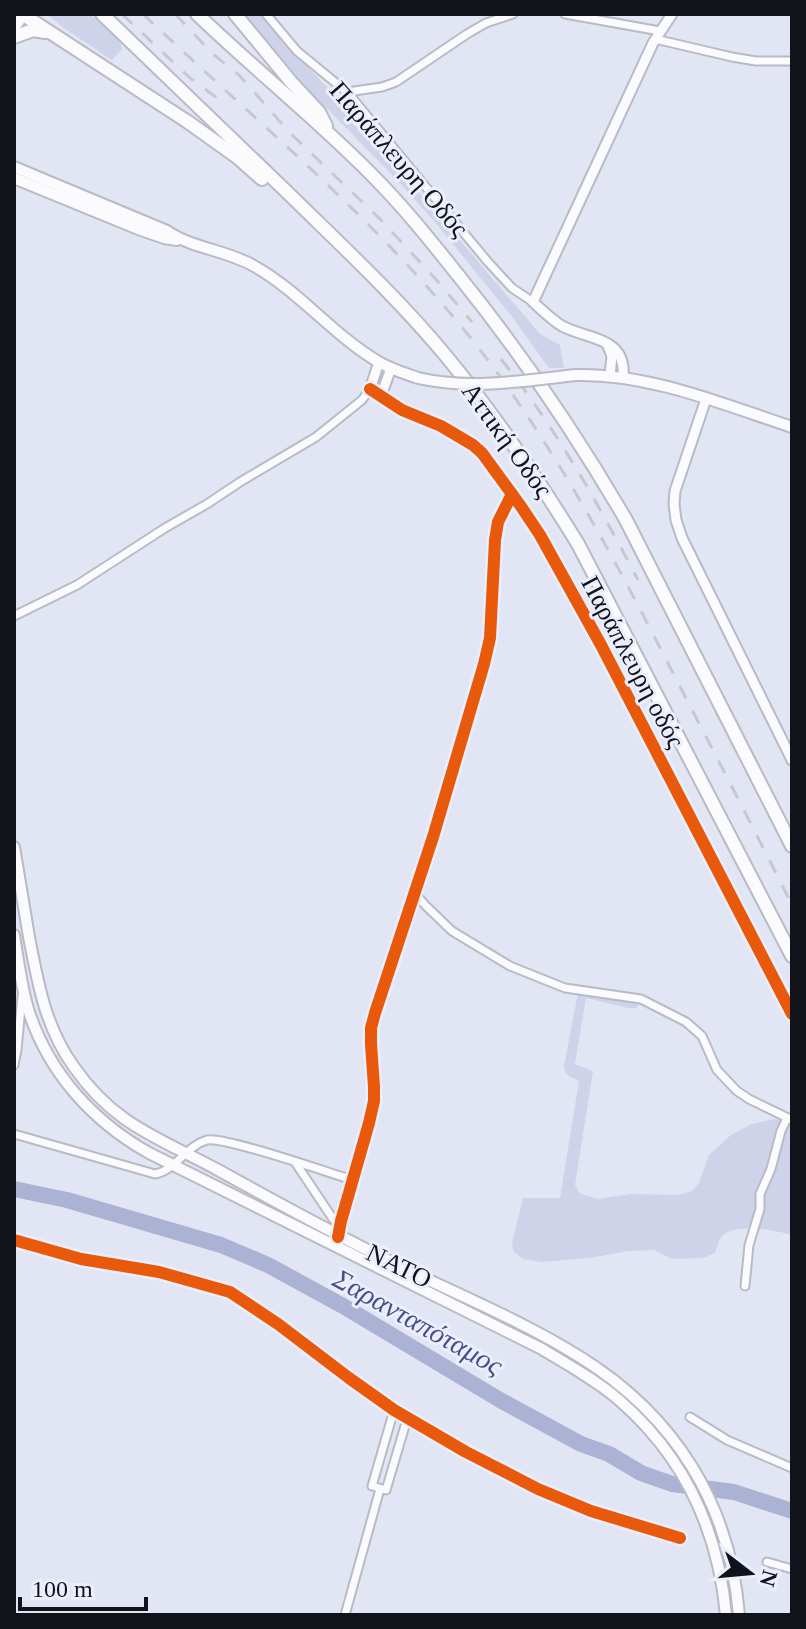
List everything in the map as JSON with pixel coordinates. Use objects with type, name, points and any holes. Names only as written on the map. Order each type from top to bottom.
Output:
[{"type":"highway","points":[[23,14],[188,122],[321,225]]},
{"type":"highway","name":"Αττική Οδός","points":[[102,14],[406,310],[492,415],[578,544],[792,956]]},
{"type":"highway","points":[[197,14],[330,134],[408,213],[497,324],[546,393],[626,520],[792,846]]},
{"type":"highway","points":[[235,14],[319,112],[330,134]]},
{"type":"highway","points":[[14,37],[33,30],[52,35]]},
{"type":"main road","points":[[14,28],[23,14]]},
{"type":"main road","points":[[14,167],[183,240],[253,265],[379,362],[418,378],[475,385],[575,375],[610,376],[668,388],[792,427]]},
{"type":"main road","points":[[14,178],[141,230],[164,238],[183,240]]},
{"type":"main road","name":"ΝΑΤΟ","points":[[14,847],[42,1003],[58,1042],[86,1084],[117,1115],[138,1129],[338,1237],[545,1336],[623,1387],[665,1427],[709,1497],[730,1556],[739,1615]]},
{"type":"main road","name":"ΝΑΤΟ","points":[[14,935],[28,1007],[45,1051],[74,1093],[108,1127],[173,1165],[542,1349],[617,1399],[656,1436],[698,1503],[710,1531],[726,1615]]},
{"type":"street","name":"Παράπλευρη Οδός","points":[[266,14],[297,51],[347,92],[488,262],[512,288],[533,302]]},
{"type":"street","points":[[347,92],[396,82],[467,34],[486,23],[513,14]]},
{"type":"street","points":[[565,14],[658,35],[732,57],[792,61]]},
{"type":"street","points":[[623,378],[620,356],[606,343],[563,326],[533,302],[658,35],[672,14]]},
{"type":"street","points":[[606,343],[612,356],[610,376]]},
{"type":"street","points":[[14,616],[77,585],[316,437],[362,400],[370,389],[379,362]]},
{"type":"street","points":[[381,396],[391,368]]},
{"type":"street","name":"Παράπλευρη οδός","points":[[370,389],[402,410],[441,426],[473,445],[482,453],[540,535],[601,645],[792,1014]]},
{"type":"street","points":[[706,399],[679,475],[674,504],[676,520],[792,760]]},
{"type":"street","points":[[338,1237],[374,1101],[371,1028],[433,837],[490,638],[493,553],[498,522],[512,494]]},
{"type":"street","points":[[414,892],[466,941],[526,974],[565,988],[641,999],[686,1022],[702,1036],[717,1070],[737,1091],[789,1119],[781,1131],[771,1169],[760,1194],[760,1209],[749,1245],[745,1286]]},
{"type":"street","points":[[14,1065],[23,986]]},
{"type":"street","points":[[14,1134],[155,1174],[166,1171],[185,1153],[211,1139],[353,1180]]},
{"type":"street","points":[[295,1162],[333,1219],[341,1221]]},
{"type":"street","points":[[14,1240],[81,1259],[159,1272],[230,1292],[407,1419],[538,1489],[591,1511],[680,1538]]},
{"type":"street","points":[[345,1615],[379,1488],[394,1410]]},
{"type":"street","points":[[690,1417],[727,1440],[792,1468]]},
{"type":"street","points":[[379,1488],[407,1419]]},
{"type":"street","points":[[767,1562],[792,1569]]},
{"type":"shaded area","points":[[47,14],[90,14],[120,41],[122,49],[112,60]]},
{"type":"shaded area","points":[[244,14],[261,14],[350,113],[347,118],[405,176],[540,334],[560,345],[564,368],[549,368],[435,222],[309,90]]},
{"type":"shaded area","points":[[578,993],[638,1000],[639,1004],[636,1008],[628,1008],[586,998],[575,1064],[593,1071],[575,1185],[579,1193],[597,1199],[631,1194],[679,1195],[692,1191],[699,1183],[709,1155],[731,1135],[752,1124],[775,1119],[792,1125],[792,1235],[760,1229],[734,1230],[723,1236],[715,1253],[703,1258],[672,1259],[654,1250],[542,1262],[523,1259],[514,1252],[512,1243],[523,1198],[560,1198],[579,1081],[567,1074],[564,1066]]},
{"type":"waterway","name":"Σαρανταπόταμος","points":[[14,1189],[67,1200],[221,1245],[268,1265],[500,1400],[641,1473],[672,1484],[734,1492],[792,1511]]},
{"type":"railway","points":[[122,14],[190,78],[220,100]]},
{"type":"railway","points":[[143,14],[372,229],[416,274],[496,371],[546,445],[614,560],[792,905]]},
{"type":"railway","points":[[175,14],[213,54],[239,75],[290,133],[379,218],[472,322]]},
{"type":"railway","points":[[501,359],[540,411],[575,466],[638,580]]},
{"type":"cycle path","points":[[370,389],[402,410],[441,426],[473,445],[520,505],[601,645],[792,1014]]},
{"type":"cycle path","points":[[338,1237],[374,1101],[371,1028],[433,837],[484,664],[490,638],[495,540],[498,522],[512,494]]},
{"type":"cycle path","points":[[14,1240],[81,1259],[159,1272],[230,1292],[394,1410],[466,1452],[538,1489],[591,1511],[680,1538]]}]
